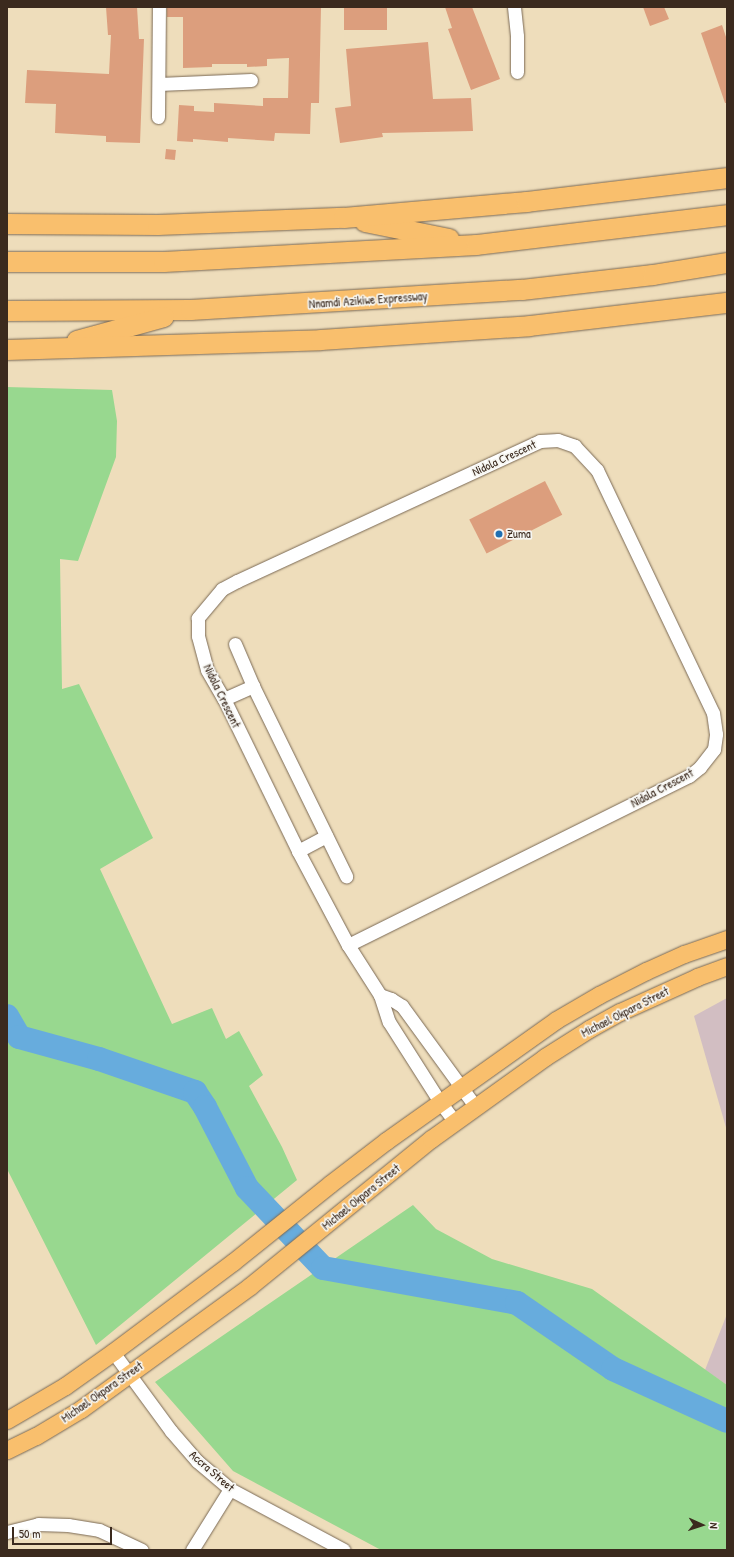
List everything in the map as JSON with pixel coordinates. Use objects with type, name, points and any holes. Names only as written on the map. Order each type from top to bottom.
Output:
[{"type":"highway","points":[[7,224],[158,225],[344,218],[527,202],[727,178]]},
{"type":"highway","points":[[7,262],[164,262],[477,245],[727,215]]},
{"type":"highway","points":[[344,218],[477,245]]},
{"type":"highway","name":"Nnamdi Azikiwe Expressway","points":[[7,311],[191,310],[522,290],[653,275],[727,263]]},
{"type":"highway","points":[[7,350],[321,340],[522,327],[727,303]]},
{"type":"highway","points":[[42,350],[191,310]]},
{"type":"main road","name":"Michael Okpara Street","points":[[7,1420],[66,1386],[113,1352],[233,1262],[330,1184],[461,1086],[556,1020],[599,995],[678,957],[727,939]]},
{"type":"main road","name":"Michael Okpara Street","points":[[7,1450],[36,1436],[81,1409],[130,1374],[250,1286],[347,1209],[431,1139],[545,1057],[595,1025],[620,1012],[697,977],[727,966]]},
{"type":"street","points":[[158,117],[160,7]]},
{"type":"street","points":[[514,7],[517,36],[517,72]]},
{"type":"street","points":[[159,84],[251,80]]},
{"type":"street","name":"Nidola Crescent","points":[[348,945],[689,776],[700,767],[714,749],[716,734],[713,713],[597,470],[575,446],[558,440],[540,441],[222,589],[198,618],[198,636],[207,670],[224,699],[298,851],[348,945],[380,995],[389,1022],[440,1102],[456,1122]]},
{"type":"street","points":[[235,644],[253,686],[346,876]]},
{"type":"street","points":[[224,699],[253,686]]},
{"type":"street","points":[[298,851],[326,836]]},
{"type":"street","points":[[380,995],[391,999],[402,1006],[475,1106]]},
{"type":"street","name":"Accra Street","points":[[113,1352],[171,1431],[197,1461],[230,1489],[344,1550]]},
{"type":"street","points":[[192,1550],[230,1489]]},
{"type":"street","points":[[7,1532],[38,1524],[68,1524],[99,1530],[142,1550]]},
{"type":"shaded area","points":[[727,998],[727,1131],[694,1016]]},
{"type":"shaded area","points":[[727,1314],[727,1385],[705,1370]]},
{"type":"green space","points":[[7,387],[112,390],[117,421],[116,457],[78,561],[60,559],[62,689],[79,684],[153,838],[100,869],[172,1024],[212,1008],[226,1039],[239,1031],[263,1075],[249,1086],[282,1147],[297,1180],[96,1345],[7,1169]]},
{"type":"green space","points":[[413,1205],[436,1229],[492,1259],[592,1289],[727,1385],[727,1550],[381,1550],[233,1471],[155,1382]]},
{"type":"building","points":[[106,7],[137,7],[139,39],[144,39],[140,143],[106,142],[106,136],[55,133],[56,104],[25,103],[27,70],[109,74],[111,35],[108,35]]},
{"type":"building","points":[[167,7],[321,7],[319,103],[311,103],[310,134],[275,133],[274,141],[228,138],[228,142],[193,139],[193,142],[177,141],[179,105],[194,106],[194,111],[214,112],[214,103],[263,106],[263,98],[288,98],[289,58],[267,59],[267,66],[247,67],[247,64],[212,64],[212,67],[183,68],[183,17],[167,17]]},
{"type":"building","points":[[344,7],[387,7],[387,30],[344,30]]},
{"type":"building","points":[[445,7],[472,7],[500,79],[471,90],[448,29],[452,28]]},
{"type":"building","points":[[643,7],[664,7],[669,19],[650,26]]},
{"type":"building","points":[[722,25],[727,40],[727,103],[725,103],[701,33]]},
{"type":"building","points":[[428,42],[433,99],[471,98],[473,131],[382,133],[383,137],[340,143],[335,108],[351,106],[346,49]]},
{"type":"building","points":[[166,149],[176,150],[175,160],[165,159]]},
{"type":"building","name":"Zuma","points":[[545,481],[562,515],[487,553],[469,520]]},
{"type":"waterway","points":[[7,1016],[19,1037]]},
{"type":"waterway","points":[[19,1037],[99,1059],[195,1092],[205,1107],[247,1188],[323,1268],[517,1303],[613,1369],[727,1421]]},
{"type":"place","name":"Zuma","points":[[499,534]]}]
